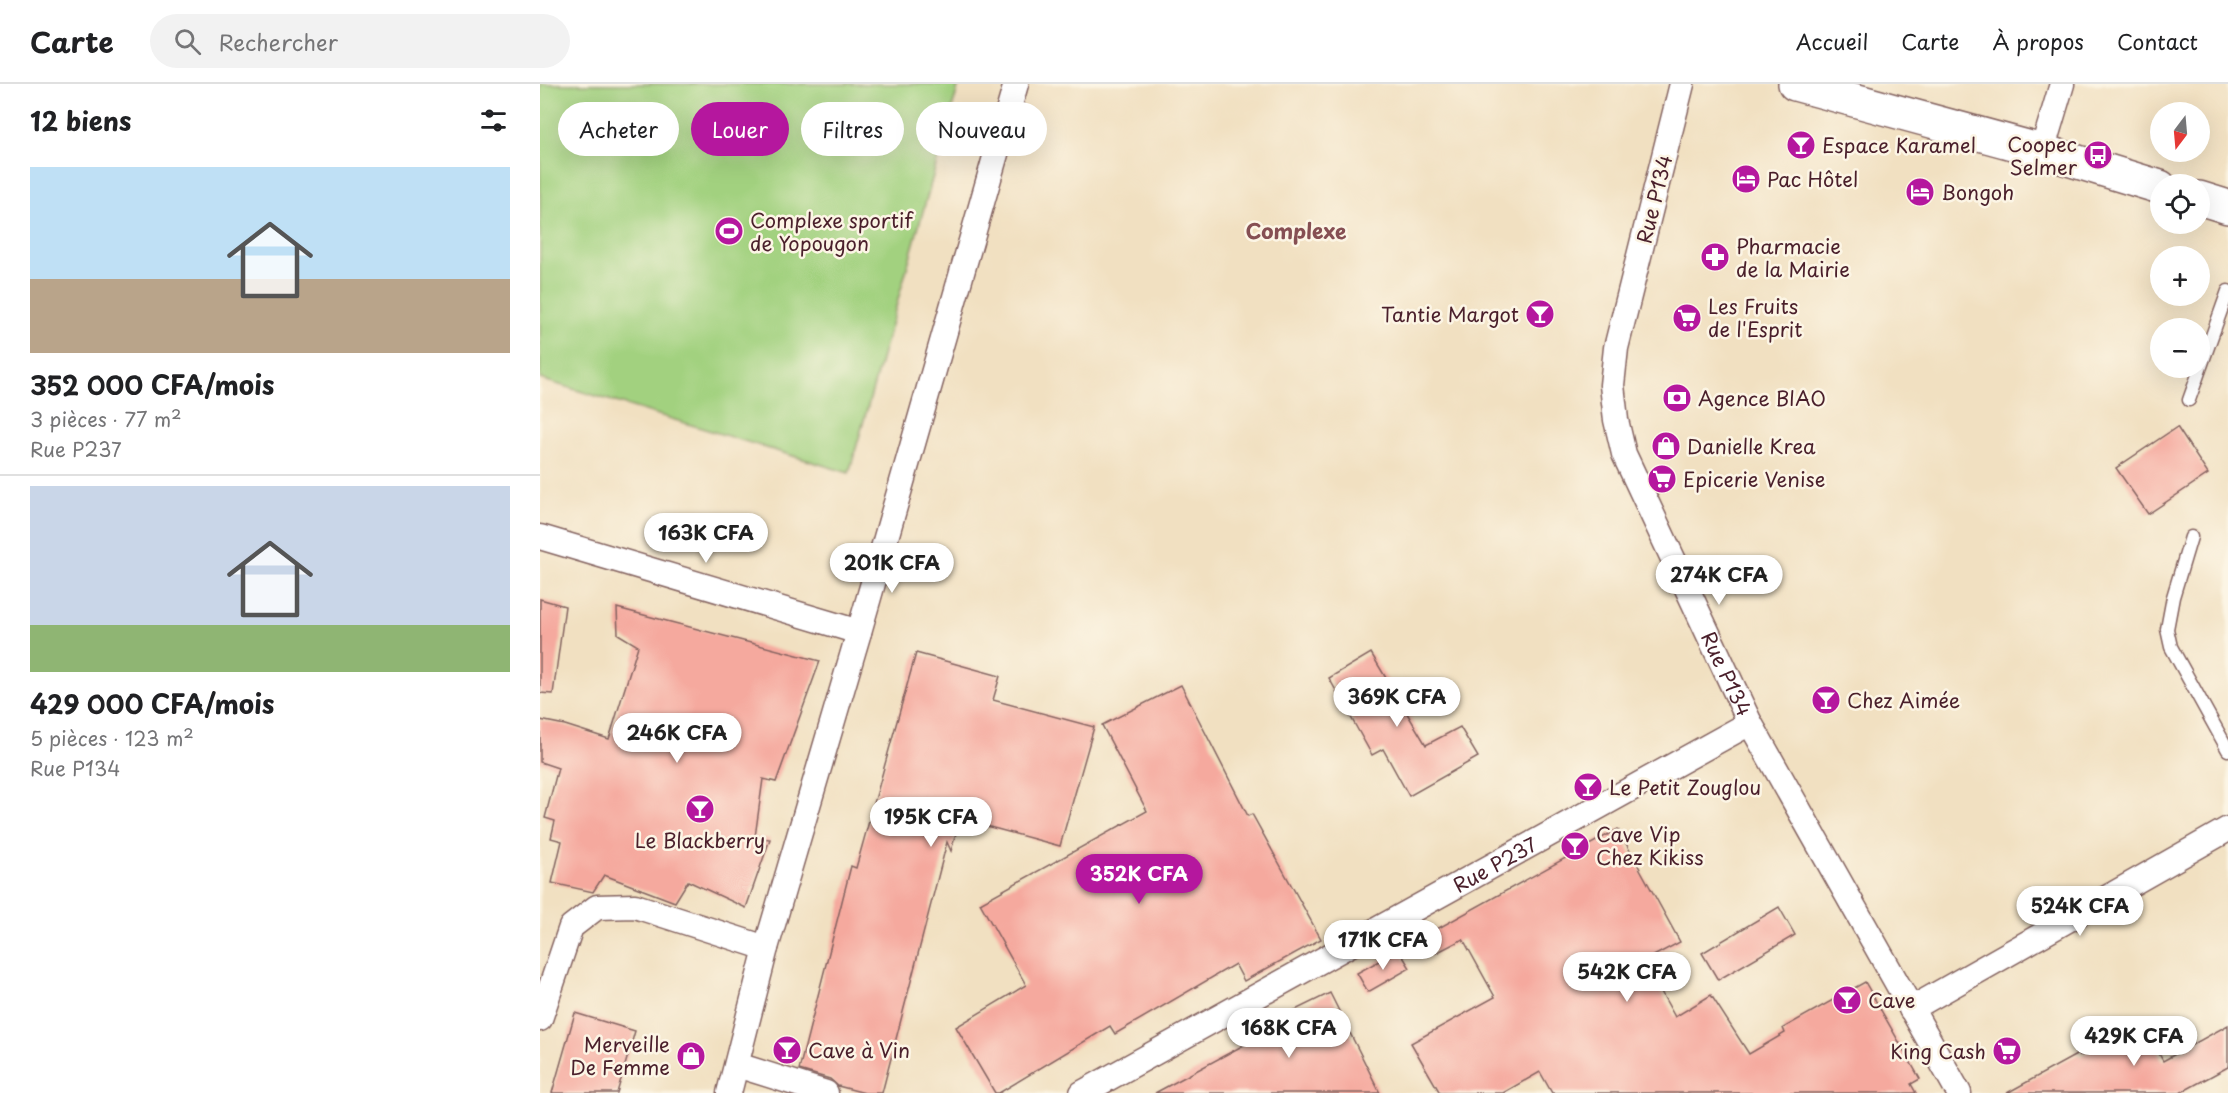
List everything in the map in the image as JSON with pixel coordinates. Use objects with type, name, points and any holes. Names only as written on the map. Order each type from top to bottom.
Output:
[{"type":"street","points":[[729,1093],[766,948],[1016,84]]},
{"type":"street","name":"Rue P134","points":[[1683,84],[1616,348],[1612,385],[1624,454],[1750,723],[1959,1093]]},
{"type":"street","points":[[1795,84],[2042,151],[2150,183]]},
{"type":"street","points":[[2042,151],[2061,84]]},
{"type":"street","points":[[2210,201],[2228,207]]},
{"type":"street","points":[[540,537],[859,632]]},
{"type":"street","name":"Rue P237","points":[[1082,1093],[1750,723]]},
{"type":"street","points":[[1911,1009],[2228,828]]},
{"type":"street","points":[[540,1019],[571,927],[597,907],[635,906],[766,948]]},
{"type":"street","points":[[737,1065],[826,1093]]},
{"type":"lane","points":[[2188,400],[2228,291]]},
{"type":"lane","points":[[2192,537],[2173,597],[2167,629],[2171,647],[2228,750]]},
{"type":"green space","name":"Complexe sportif de Yopougon","points":[[540,84],[959,84],[954,102],[916,102],[916,156],[939,156],[849,473],[540,379]]},
{"type":"building","points":[[2177,427],[2208,474],[2148,514],[2116,468]]},
{"type":"building","points":[[540,599],[565,606],[553,694],[540,693]]},
{"type":"building","points":[[617,608],[820,661],[776,782],[763,779],[755,837],[770,839],[746,908],[688,881],[675,902],[604,875],[593,892],[552,883],[562,841],[551,838],[555,821],[545,818],[558,768],[540,762],[540,720],[565,725],[609,739],[638,646],[618,634]]},
{"type":"building","points":[[916,653],[1000,676],[993,700],[1094,727],[1060,846],[960,819],[951,851],[947,842],[882,1093],[865,1093],[838,1086],[830,1079],[799,1070],[851,866],[856,868]]},
{"type":"building","points":[[1371,653],[1426,745],[1460,727],[1478,757],[1409,796],[1383,749],[1372,755],[1329,678]]},
{"type":"building","points":[[1181,685],[1248,816],[1252,814],[1321,939],[1244,981],[1235,964],[1115,1034],[1110,1026],[999,1093],[995,1093],[956,1027],[1026,985],[980,903],[1147,811],[1102,725]]},
{"type":"building","points":[[1618,829],[1680,942],[1644,961],[1675,1017],[1711,995],[1749,1054],[1785,1033],[1783,1028],[1865,982],[1920,1079],[1911,1084],[1916,1093],[1552,1093],[1540,1072],[1503,1093],[1440,1093],[1411,1043],[1495,997],[1463,939],[1436,953],[1426,935]]},
{"type":"building","points":[[1779,907],[1795,935],[1718,980],[1702,953]]},
{"type":"building","points":[[1399,950],[1410,968],[1368,992],[1357,973]]},
{"type":"building","points":[[1330,993],[1380,1093],[1155,1093],[1246,1044],[1242,1036]]},
{"type":"building","points":[[575,1013],[635,1031],[617,1093],[552,1093]]},
{"type":"building","points":[[2142,1022],[2163,1061],[2228,1025],[2228,1067],[2180,1093],[2007,1093],[2078,1054],[2080,1056]]},
{"type":"place","name":"Espace Karamel","points":[[1801,145]]},
{"type":"place","name":"Coopec Selmer","points":[[2098,155]]},
{"type":"place","name":"Pac Hôtel","points":[[1746,179]]},
{"type":"place","name":"Bongoh","points":[[1920,192]]},
{"type":"place","name":"Complexe sportif de Yopougon","points":[[729,231]]},
{"type":"place","name":"Pharmacie de la Mairie","points":[[1715,257]]},
{"type":"place","name":"Tantie Margot","points":[[1540,314]]},
{"type":"place","name":"Les Fruits de l'Esprit","points":[[1687,318]]},
{"type":"place","name":"Agence BIAO","points":[[1677,398]]},
{"type":"place","name":"Danielle Krea","points":[[1666,446]]},
{"type":"place","name":"Epicerie Venise","points":[[1662,479]]},
{"type":"place","name":"Chez Aimée","points":[[1826,700]]},
{"type":"place","name":"Le Petit Zouglou","points":[[1588,787]]},
{"type":"place","name":"Le Blackberry","points":[[700,809]]},
{"type":"place","name":"Cave Vip Chez Kikiss","points":[[1575,846]]},
{"type":"place","name":"Cave","points":[[1847,1000]]},
{"type":"place","name":"Cave à Vin","points":[[787,1050]]},
{"type":"place","name":"King Cash","points":[[2007,1051]]},
{"type":"place","name":"Merveille De Femme","points":[[691,1056]]},
{"type":"district","name":"Complexe","points":[[1296,230]]}]
